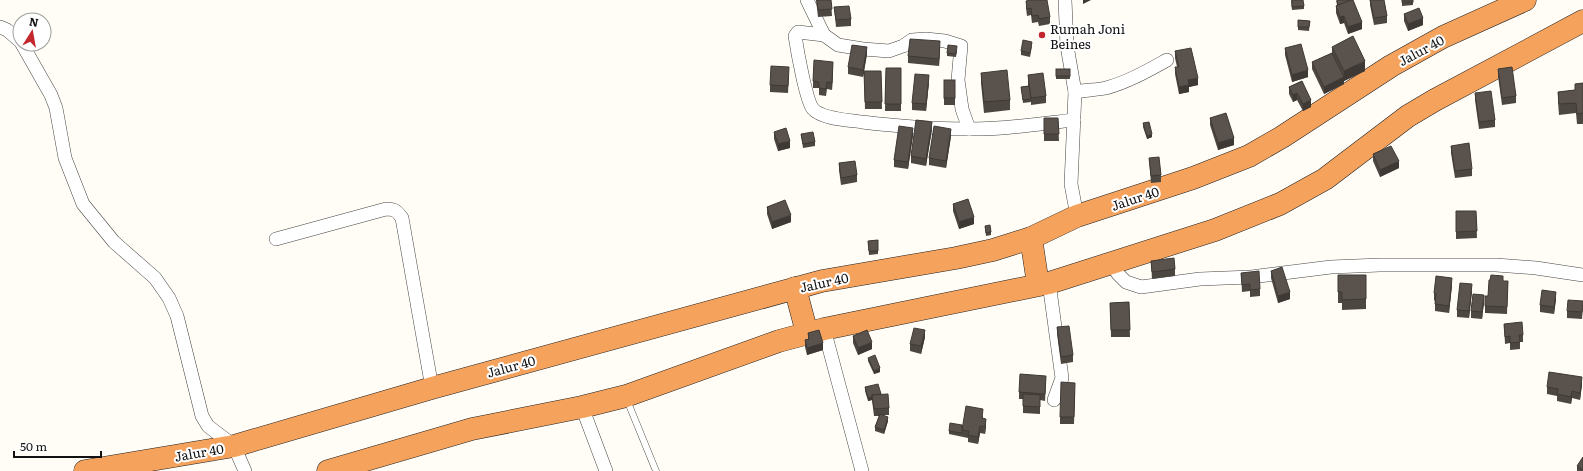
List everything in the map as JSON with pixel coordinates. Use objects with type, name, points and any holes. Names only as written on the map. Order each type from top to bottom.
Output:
[{"type":"highway","name":"Jalur 40","points":[[85,471],[234,446],[432,388],[795,288],[822,281],[956,258],[993,250],[1031,238],[1077,216],[1193,178],[1249,156],[1282,137],[1391,66],[1443,37],[1525,0]]},
{"type":"highway","points":[[328,471],[472,429],[582,407],[626,396],[779,341],[816,331],[1044,284],[1215,230],[1280,204],[1325,179],[1408,116],[1583,21]]},
{"type":"highway","points":[[1031,238],[1044,284]]},
{"type":"highway","points":[[795,288],[816,331]]},
{"type":"street","points":[[807,0],[824,36]]},
{"type":"street","points":[[1065,0],[1067,46],[1074,92],[1071,184],[1077,216]]},
{"type":"street","points":[[0,27],[12,34]]},
{"type":"street","points":[[969,129],[962,109],[958,80],[961,46],[945,41],[926,39],[912,40],[889,51],[870,50],[838,45],[824,36],[798,32],[795,36],[807,98],[813,110],[822,114],[843,120],[923,128],[969,129],[994,128],[1074,120]]},
{"type":"street","points":[[27,52],[51,95],[56,108],[65,158],[83,204],[114,242],[155,278],[169,298],[177,316],[202,416],[208,426],[234,446],[245,471]]},
{"type":"street","points":[[1074,92],[1105,88],[1123,83],[1144,74],[1167,60]]},
{"type":"street","points":[[276,239],[386,209],[393,209],[397,211],[402,218],[432,388]]},
{"type":"street","points":[[1110,262],[1118,274],[1126,282],[1141,287],[1200,279],[1251,277],[1331,267],[1380,265],[1488,265],[1536,268],[1583,275]]},
{"type":"street","points":[[1044,284],[1062,378],[1054,400]]},
{"type":"street","points":[[816,331],[862,471]]},
{"type":"street","points":[[582,407],[606,471]]},
{"type":"lane","points":[[626,396],[656,471]]},
{"type":"building","points":[[817,0],[831,0],[832,9],[818,10]]},
{"type":"building","points":[[1047,0],[1050,17],[1039,19],[1038,15],[1032,16],[1031,8],[1027,9],[1026,1]]},
{"type":"building","points":[[1292,0],[1303,0],[1304,6],[1292,7]]},
{"type":"building","points":[[1337,0],[1351,0],[1338,5]]},
{"type":"building","points":[[1353,0],[1362,22],[1348,27],[1344,16],[1340,17],[1336,6]]},
{"type":"building","points":[[1370,0],[1384,0],[1387,16],[1374,18]]},
{"type":"building","points":[[1402,0],[1413,0],[1413,2],[1402,2]]},
{"type":"building","points":[[849,6],[851,19],[836,20],[834,7]]},
{"type":"building","points":[[1419,8],[1423,18],[1408,24],[1404,14]]},
{"type":"building","points":[[1298,20],[1310,21],[1309,27],[1298,27]]},
{"type":"building","points":[[1353,36],[1365,61],[1344,71],[1332,47]]},
{"type":"building","points":[[910,39],[940,41],[939,59],[908,56]]},
{"type":"building","points":[[1023,40],[1032,42],[1030,53],[1021,51]]},
{"type":"building","points":[[1301,44],[1308,70],[1292,75],[1285,48]]},
{"type":"building","points":[[852,45],[867,47],[863,70],[848,67]]},
{"type":"building","points":[[948,45],[957,46],[956,54],[947,53]]},
{"type":"building","points":[[1191,48],[1198,78],[1188,80],[1189,85],[1179,87],[1175,67],[1179,67],[1175,51]]},
{"type":"building","points":[[1332,53],[1344,77],[1324,87],[1312,62]]},
{"type":"building","points":[[814,60],[833,62],[832,83],[827,82],[826,89],[819,88],[819,82],[813,81]]},
{"type":"building","points":[[771,66],[789,67],[788,86],[770,85]]},
{"type":"building","points":[[1512,67],[1516,96],[1502,98],[1498,69]]},
{"type":"building","points":[[886,68],[901,68],[901,104],[885,104]]},
{"type":"building","points":[[1056,69],[1070,69],[1070,76],[1056,76]]},
{"type":"building","points":[[1007,70],[1010,100],[984,102],[981,73]]},
{"type":"building","points":[[864,71],[881,71],[882,102],[865,102]]},
{"type":"building","points":[[1043,73],[1046,96],[1031,98],[1028,75]]},
{"type":"building","points":[[915,74],[929,75],[926,104],[912,103]]},
{"type":"building","points":[[944,80],[955,80],[955,98],[944,98]]},
{"type":"building","points":[[1302,81],[1311,100],[1303,104],[1297,93],[1293,95],[1289,87]]},
{"type":"building","points":[[1583,83],[1583,113],[1577,114],[1576,103],[1559,104],[1558,92],[1575,90],[1575,84]]},
{"type":"building","points":[[1029,86],[1031,99],[1023,100],[1021,87]]},
{"type":"building","points":[[1491,91],[1495,120],[1479,122],[1475,93]]},
{"type":"building","points":[[1226,113],[1234,138],[1218,143],[1210,118]]},
{"type":"building","points":[[1044,118],[1058,118],[1059,134],[1044,134]]},
{"type":"building","points":[[916,120],[932,122],[926,159],[911,156]]},
{"type":"building","points":[[1149,122],[1152,134],[1147,136],[1143,123]]},
{"type":"building","points":[[899,126],[913,128],[908,162],[894,160]]},
{"type":"building","points":[[934,126],[951,129],[946,161],[929,158]]},
{"type":"building","points":[[786,128],[790,141],[778,144],[774,132]]},
{"type":"building","points":[[813,132],[815,142],[803,144],[801,134]]},
{"type":"building","points":[[1469,143],[1472,169],[1455,171],[1451,146]]},
{"type":"building","points":[[1391,146],[1399,161],[1380,170],[1373,154]]},
{"type":"building","points":[[1159,157],[1161,175],[1151,176],[1149,158]]},
{"type":"building","points":[[855,161],[857,175],[841,178],[839,163]]},
{"type":"building","points":[[968,199],[974,217],[959,222],[953,204]]},
{"type":"building","points":[[785,200],[791,215],[772,222],[767,207]]},
{"type":"building","points":[[1456,211],[1476,211],[1477,231],[1456,232]]},
{"type":"building","points":[[990,225],[991,232],[986,233],[985,226]]},
{"type":"building","points":[[878,240],[878,251],[869,251],[868,241]]},
{"type":"building","points":[[1174,258],[1175,269],[1152,272],[1151,261]]},
{"type":"building","points":[[1282,267],[1290,292],[1278,296],[1271,271]]},
{"type":"building","points":[[1259,271],[1260,289],[1250,290],[1250,284],[1242,285],[1241,273]]},
{"type":"building","points":[[1338,275],[1366,275],[1366,299],[1342,300],[1342,292],[1338,292]]},
{"type":"building","points":[[1491,275],[1503,276],[1503,281],[1508,281],[1507,307],[1485,306],[1485,296],[1488,296],[1489,280]]},
{"type":"building","points":[[1436,276],[1452,278],[1449,306],[1435,304],[1436,294],[1434,293]]},
{"type":"building","points":[[1460,283],[1472,284],[1469,311],[1457,310]]},
{"type":"building","points":[[1542,290],[1556,292],[1554,307],[1540,305]]},
{"type":"building","points":[[1473,294],[1484,295],[1482,312],[1471,311]]},
{"type":"building","points":[[1568,300],[1583,301],[1582,312],[1567,311]]},
{"type":"building","points":[[1129,302],[1130,330],[1111,330],[1110,303]]},
{"type":"building","points":[[1522,322],[1523,335],[1519,335],[1520,342],[1510,343],[1510,336],[1505,337],[1504,324]]},
{"type":"building","points":[[1069,326],[1073,355],[1061,357],[1057,327]]},
{"type":"building","points":[[914,328],[925,330],[921,346],[910,344]]},
{"type":"building","points":[[819,330],[823,343],[807,348],[805,340],[809,339],[808,333]]},
{"type":"building","points":[[867,330],[872,342],[858,348],[853,336]]},
{"type":"building","points":[[875,355],[880,368],[874,371],[868,358]]},
{"type":"building","points":[[1549,372],[1582,377],[1580,393],[1572,391],[1571,397],[1557,394],[1558,389],[1547,387]]},
{"type":"building","points":[[1020,374],[1046,376],[1045,394],[1019,392]]},
{"type":"building","points":[[1061,382],[1075,383],[1074,417],[1060,417]]},
{"type":"building","points":[[878,384],[881,394],[872,395],[872,397],[868,398],[865,387]]},
{"type":"building","points":[[888,394],[889,408],[874,409],[872,395]]},
{"type":"building","points":[[1023,394],[1040,395],[1040,407],[1023,406]]},
{"type":"building","points":[[966,406],[983,409],[982,418],[986,419],[985,427],[980,426],[978,437],[968,435],[969,431],[962,430]]},
{"type":"building","points":[[880,414],[888,417],[884,430],[875,427]]},
{"type":"building","points":[[950,423],[962,425],[962,433],[949,431]]},
{"type":"building","points":[[1583,457],[1583,470],[1577,466]]},
{"type":"place","name":"Rumah Joni Beines","points":[[1042,35]]}]
